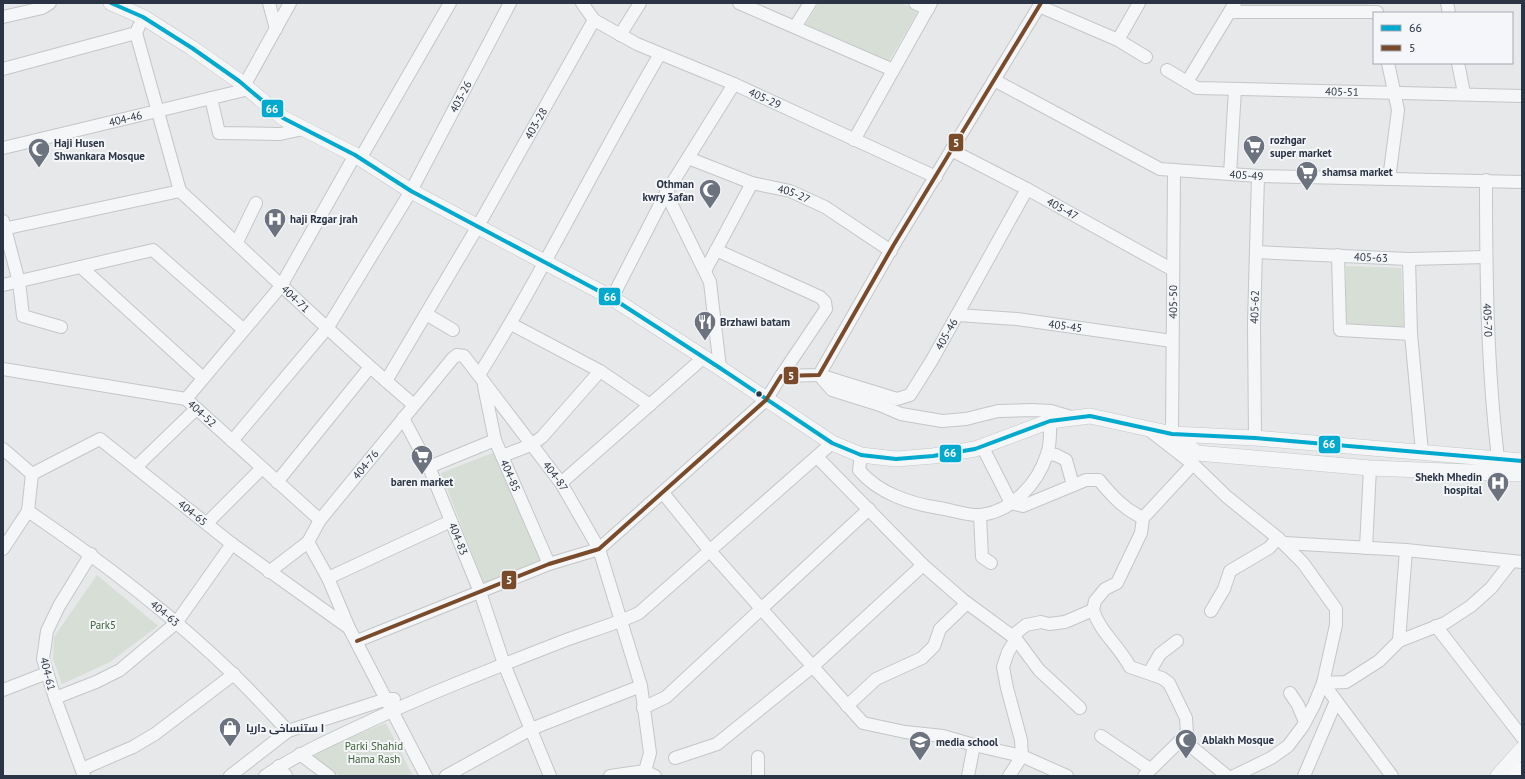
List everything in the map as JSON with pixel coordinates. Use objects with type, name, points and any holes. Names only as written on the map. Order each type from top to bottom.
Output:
[{"type":"main road","points":[[1517,776],[1522,771]]},
{"type":"street","points":[[3,17],[42,8],[50,3]]},
{"type":"street","points":[[111,3],[143,17],[192,48],[246,87],[283,118],[358,157],[411,191],[612,298],[832,443],[861,455],[896,459],[933,456],[976,449],[1050,421],[1090,416],[1172,434],[1255,438],[1522,461]]},
{"type":"street","points":[[269,3],[276,29]]},
{"type":"street","points":[[246,87],[290,3]]},
{"type":"street","points":[[186,399],[281,286],[450,3]]},
{"type":"street","name":"403-26","points":[[232,441],[328,327],[411,191],[510,3]]},
{"type":"street","points":[[582,3],[594,20]]},
{"type":"street","points":[[620,34],[640,3]]},
{"type":"street","points":[[739,3],[893,70]]},
{"type":"street","points":[[795,27],[810,3]]},
{"type":"street","points":[[854,140],[929,6],[915,3]]},
{"type":"street","points":[[1118,40],[1139,3]]},
{"type":"street","points":[[1074,418],[1051,411],[1032,410],[998,411],[966,419],[942,421],[900,414],[880,405],[832,390],[819,375],[951,150],[1040,5],[1118,40],[1146,57]]},
{"type":"street","points":[[1187,82],[1232,8],[1377,9]]},
{"type":"street","points":[[61,326],[23,316],[19,282],[4,226],[180,191],[136,33],[143,17]]},
{"type":"street","name":"405-29","points":[[594,20],[660,54],[734,84],[936,177]]},
{"type":"street","name":"403-28","points":[[386,381],[478,226],[594,20]]},
{"type":"street","points":[[3,69],[136,33]]},
{"type":"street","points":[[481,379],[544,261],[660,54]]},
{"type":"street","points":[[1388,64],[1398,110],[1389,178]]},
{"type":"street","points":[[1458,64],[1464,93]]},
{"type":"street","name":"405-51","points":[[1167,70],[1197,88],[1464,93],[1522,96]]},
{"type":"street","name":"405-49","points":[[994,80],[1160,169],[1258,176],[1522,182]]},
{"type":"street","points":[[612,298],[666,193],[734,84]]},
{"type":"street","name":"404-46","points":[[3,148],[211,98],[246,87]]},
{"type":"street","points":[[1230,174],[1235,89]]},
{"type":"street","points":[[211,98],[219,133],[280,134],[303,129]]},
{"type":"street","name":"405-47","points":[[951,150],[1027,189],[1173,270]]},
{"type":"street","name":"405-27","points":[[688,158],[752,183],[790,191],[826,207],[891,251]]},
{"type":"street","name":"405-50","points":[[1172,434],[1174,170]]},
{"type":"street","name":"405-62","points":[[1255,438],[1254,323],[1258,176]]},
{"type":"street","name":"405-70","points":[[1486,180],[1486,323],[1493,418],[1498,458]]},
{"type":"street","points":[[705,271],[752,183]]},
{"type":"street","name":"405-46","points":[[781,376],[819,375],[897,399],[910,395],[957,315],[1027,189]]},
{"type":"street","name":"404-71","points":[[180,191],[237,242],[281,286],[414,405]]},
{"type":"street","points":[[666,193],[710,282],[720,368]]},
{"type":"street","points":[[237,242],[256,203]]},
{"type":"street","points":[[3,285],[154,250],[244,330]]},
{"type":"street","points":[[357,641],[550,564],[599,549],[766,400],[826,310],[825,302],[820,297],[716,250]]},
{"type":"street","name":"405-63","points":[[1256,252],[1338,254],[1409,259],[1486,257]]},
{"type":"street","points":[[1338,254],[1340,330],[1411,334]]},
{"type":"street","points":[[1409,259],[1411,334],[1422,452]]},
{"type":"street","points":[[81,267],[203,378]]},
{"type":"street","points":[[426,314],[453,330]]},
{"type":"street","name":"405-45","points":[[957,315],[1017,319],[1172,341]]},
{"type":"street","points":[[511,324],[600,371],[650,405]]},
{"type":"street","name":"404-87","points":[[461,355],[468,358],[481,379],[561,483],[599,549],[641,686],[650,754],[650,774]]},
{"type":"street","name":"404-76","points":[[269,572],[308,542],[320,520],[403,418],[453,358],[461,355]]},
{"type":"street","points":[[561,483],[703,358]]},
{"type":"street","points":[[277,482],[370,367]]},
{"type":"street","name":"404-52","points":[[3,369],[186,399],[320,520]]},
{"type":"street","points":[[502,456],[531,445],[542,437],[600,371]]},
{"type":"street","name":"404-85","points":[[481,379],[495,440],[550,564]]},
{"type":"street","points":[[136,467],[196,409]]},
{"type":"street","name":"404-83","points":[[403,418],[429,467],[480,592],[504,664],[550,776]]},
{"type":"street","points":[[861,455],[859,470],[865,477],[882,490],[919,506],[980,515],[995,512],[1011,503],[1032,484],[1042,469],[1048,454],[1050,441],[1050,421]]},
{"type":"street","points":[[1149,430],[1193,464],[1227,497],[1281,541],[1303,563],[1336,609],[1336,625],[1322,683],[1314,705],[1305,722],[1288,746],[1270,758],[1234,776]]},
{"type":"street","points":[[1172,434],[1197,453],[1370,468],[1522,474]]},
{"type":"street","name":"404-65","points":[[32,474],[100,439],[232,544],[349,628]]},
{"type":"street","points":[[429,467],[495,440]]},
{"type":"street","points":[[267,775],[282,771],[300,754],[392,710],[621,618],[639,613],[832,443]]},
{"type":"street","points":[[982,446],[1011,503],[1023,506],[1086,480],[1099,480],[1116,501],[1132,513],[1143,518]]},
{"type":"street","points":[[3,449],[32,474],[28,511],[3,549]]},
{"type":"street","points":[[1048,454],[1056,455],[1066,460],[1073,485]]},
{"type":"street","points":[[817,457],[923,565],[967,603],[1014,637],[1039,670],[1080,708]]},
{"type":"street","points":[[1101,736],[1147,772],[1187,734],[1186,718],[1169,683],[1162,678],[1130,667],[1121,652],[1103,631],[1093,610],[1095,601],[1105,589],[1116,583],[1141,533],[1143,518],[1193,464]]},
{"type":"street","points":[[207,523],[262,468]]},
{"type":"street","points":[[1366,548],[1370,468]]},
{"type":"street","points":[[663,493],[710,551],[863,724],[905,732],[943,736],[1022,756],[1067,776]]},
{"type":"street","points":[[644,708],[666,697],[868,509]]},
{"type":"street","name":"404-63","points":[[28,511],[91,554],[176,623],[234,674],[288,731]]},
{"type":"street","points":[[980,515],[982,557],[991,564]]},
{"type":"street","points":[[328,578],[451,521]]},
{"type":"street","points":[[1211,611],[1224,589],[1230,571],[1281,541],[1406,550],[1517,562]]},
{"type":"street","points":[[308,542],[328,578],[349,628],[426,776]]},
{"type":"street","points":[[55,698],[96,682],[120,670],[176,623],[232,544]]},
{"type":"street","points":[[1399,641],[1406,550]]},
{"type":"street","name":"404-61","points":[[83,773],[55,698],[43,659],[47,631],[59,606],[91,554]]},
{"type":"street","points":[[1322,683],[1346,682],[1379,661],[1399,641],[1445,623],[1471,606],[1517,562]]},
{"type":"street","points":[[675,758],[716,744],[812,667],[923,565]]},
{"type":"street","points":[[847,706],[876,679],[922,658],[934,646],[940,629],[967,603]]},
{"type":"street","points":[[1009,776],[1022,756],[1021,740],[1003,667],[1014,637],[1026,625],[1041,622],[1049,624],[1065,622],[1093,610]]},
{"type":"street","points":[[1436,626],[1522,737]]},
{"type":"street","points":[[1149,673],[1160,654],[1177,641]]},
{"type":"street","points":[[3,690],[47,673]]},
{"type":"street","points":[[83,773],[155,734],[234,674]]},
{"type":"street","points":[[1322,683],[1392,776]]},
{"type":"street","points":[[446,776],[531,729],[641,686]]},
{"type":"street","points":[[1290,693],[1298,705],[1305,722]]},
{"type":"street","points":[[230,776],[288,731],[387,699],[413,701]]},
{"type":"street","points":[[1304,776],[1336,700]]},
{"type":"street","points":[[1182,739],[1227,776]]},
{"type":"street","points":[[968,776],[974,745]]},
{"type":"street","points":[[1498,776],[1522,749]]},
{"type":"street","points":[[300,754],[330,776]]},
{"type":"street","points":[[758,757],[758,776]]},
{"type":"street","points":[[1034,762],[1054,776]]},
{"type":"street","points":[[615,775],[650,774]]},
{"type":"green space","points":[[819,3],[901,3],[918,11],[889,61],[806,24]]},
{"type":"green space","points":[[1243,3],[1368,3],[1369,6],[1241,5]]},
{"type":"green space","points":[[1346,266],[1401,268],[1404,328],[1346,327]]},
{"type":"green space","points":[[495,452],[542,561],[484,584],[441,473]]},
{"type":"green space","name":"Park5","points":[[97,575],[158,626],[110,662],[62,684],[53,659],[54,637]]},
{"type":"green space","name":"Parki Shahid Hama Rash","points":[[386,723],[413,776],[340,776],[311,759],[324,748]]},
{"type":"transit line","name":"66","points":[[111,3],[143,17],[192,48],[239,81],[283,118],[355,155],[411,191],[612,298],[832,443],[861,455],[896,459],[933,456],[975,449],[1050,421],[1090,416],[1172,434],[1255,438],[1522,461]]},
{"type":"transit line","name":"5","points":[[357,641],[549,564],[599,549],[766,400],[781,376],[819,375],[893,246],[1041,3]]},
{"type":"place","name":"rozhgar super market","points":[[1254,166]]},
{"type":"place","name":"Haji Husen Shwankara Mosque","points":[[39,168]]},
{"type":"place","name":"shamsa market","points":[[1307,192]]},
{"type":"place","name":"Othman kwry 3afan","points":[[710,210]]},
{"type":"place","name":"haji Rzgar jrah","points":[[275,238]]},
{"type":"place","name":"Brzhawi batam","points":[[705,342]]},
{"type":"place","name":"baren market","points":[[422,476]]},
{"type":"place","name":"Shekh Mhedin hospital","points":[[1498,502]]},
{"type":"place","name":"ا ستنساخی داریا","points":[[230,748]]},
{"type":"place","name":"Ablakh Mosque","points":[[1186,760]]},
{"type":"place","name":"media school","points":[[920,762]]}]
